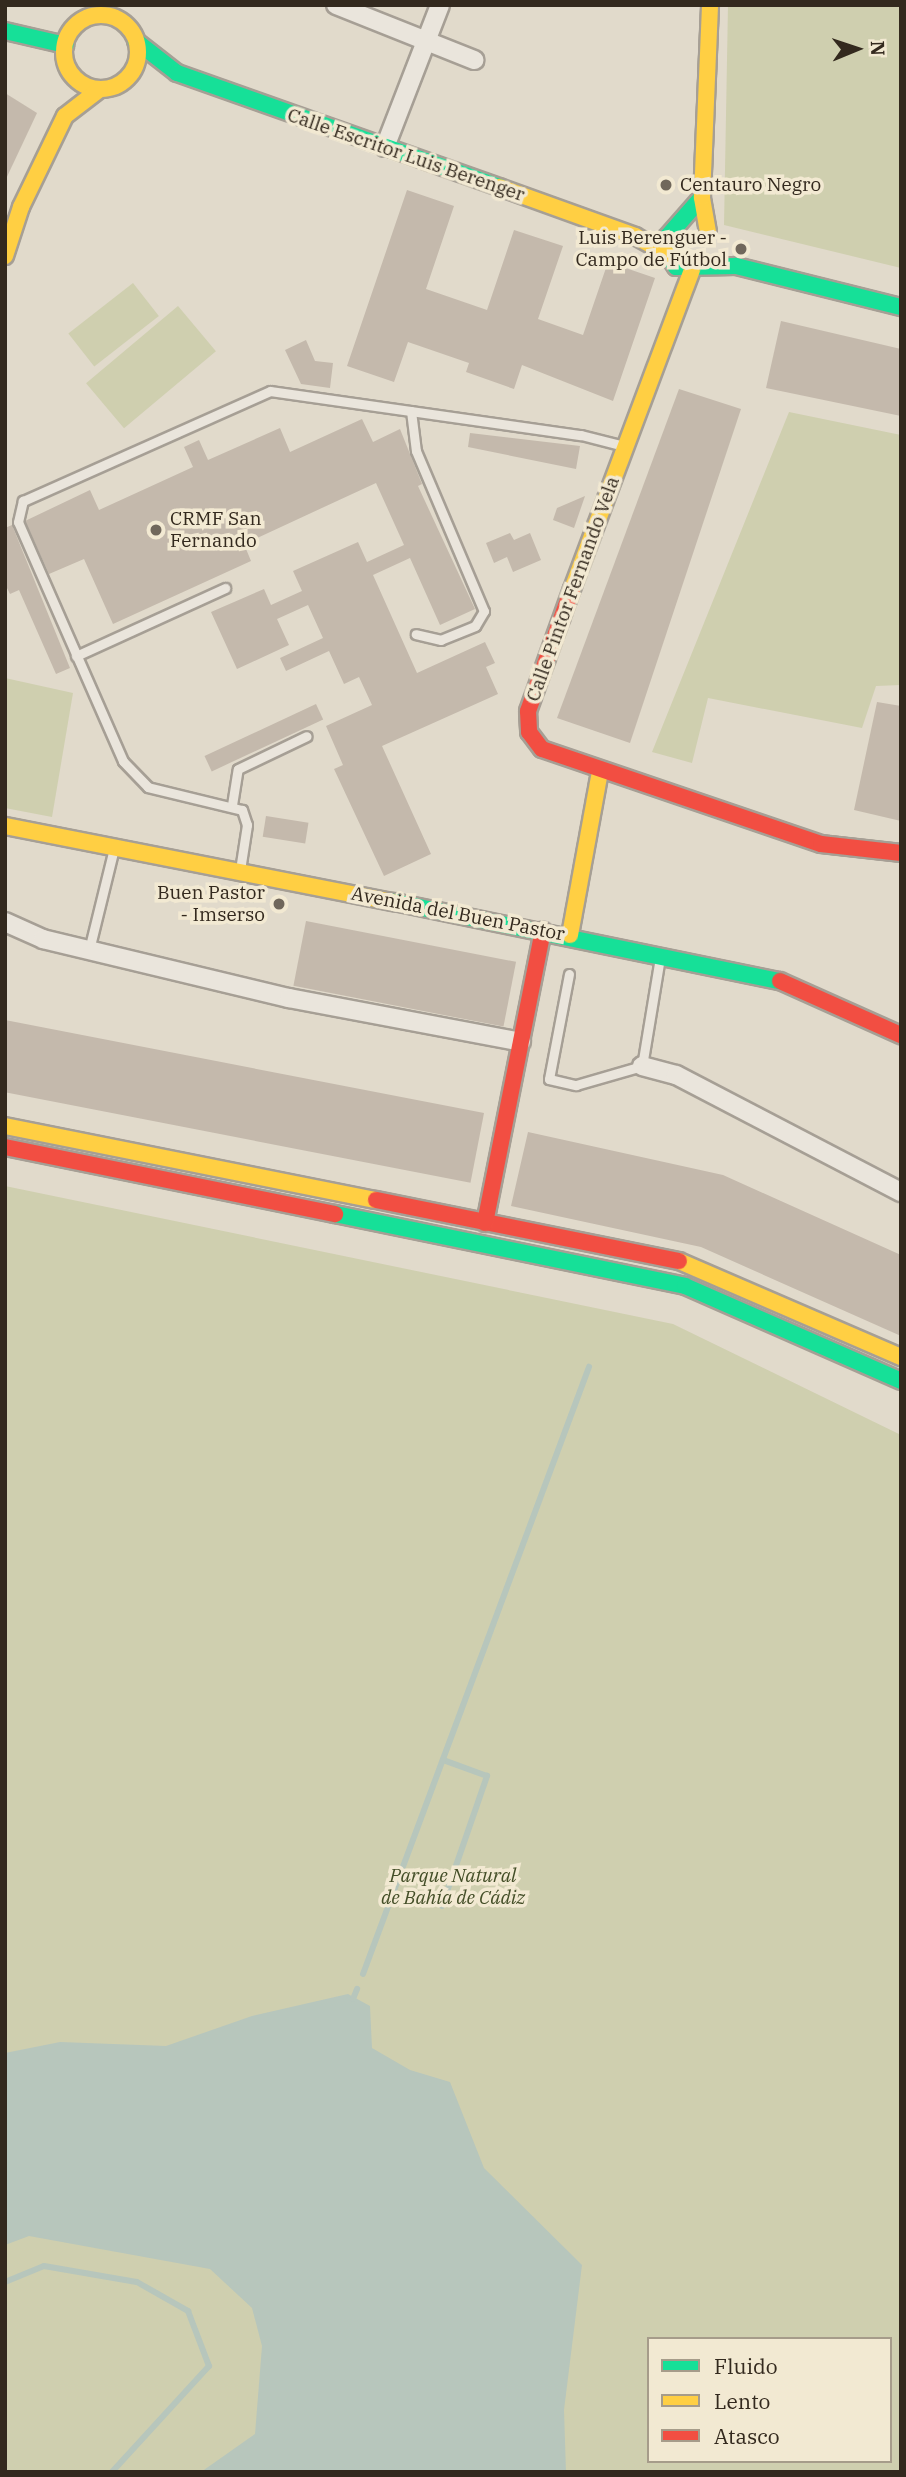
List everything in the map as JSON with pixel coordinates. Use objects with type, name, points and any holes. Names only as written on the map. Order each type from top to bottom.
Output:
[{"type":"street","points":[[123,22],[134,5]]},
{"type":"street","points":[[336,5],[474,60]]},
{"type":"street","points":[[385,147],[440,5]]},
{"type":"street","points":[[696,269],[711,256],[702,197],[710,5]]},
{"type":"street","points":[[65,45],[88,18],[100,15],[123,22],[136,41],[177,74]]},
{"type":"street","points":[[5,31],[65,45]]},
{"type":"street","points":[[130,75],[137,59],[136,41]]},
{"type":"street","points":[[5,256],[13,204],[65,116],[72,74],[65,45]]},
{"type":"street","points":[[72,74],[100,89]]},
{"type":"street","points":[[65,116],[100,89],[130,75],[177,74]]},
{"type":"street","name":"Calle Escritor Luis Berenger","points":[[177,74],[635,236],[668,257]]},
{"type":"street","points":[[702,197],[675,228],[668,257],[696,269],[736,266],[901,307]]},
{"type":"street","points":[[675,228],[695,224],[710,236],[736,266]]},
{"type":"street","name":"Calle Escritor Luis Berenger","points":[[635,236],[675,228]]},
{"type":"street","name":"Calle Pintor Fernando Vela","points":[[668,257],[673,309]]},
{"type":"street","name":"Calle Pintor Fernando Vela","points":[[696,269],[673,309],[527,722],[541,749],[600,771],[821,845],[901,853]]},
{"type":"street","points":[[570,935],[600,771]]},
{"type":"street","name":"Avenida del Buen Pastor","points":[[5,826],[757,972],[841,1004],[901,1035]]},
{"type":"street","points":[[5,922],[89,951],[289,998],[521,1042]]},
{"type":"street","points":[[485,1223],[543,931]]},
{"type":"street","points":[[642,1066],[677,1075],[901,1192]]},
{"type":"street","points":[[5,1126],[697,1265],[901,1357]]},
{"type":"street","points":[[5,1147],[685,1286],[901,1381]]},
{"type":"lane","points":[[239,873],[247,820],[232,805],[148,788],[133,776],[76,656],[18,522],[23,500],[270,391],[580,435],[625,447]]},
{"type":"lane","points":[[411,411],[415,451],[484,611],[475,626],[441,640],[416,634]]},
{"type":"lane","points":[[76,656],[225,588]]},
{"type":"lane","points":[[232,805],[238,769],[307,736]]},
{"type":"lane","points":[[89,951],[114,846]]},
{"type":"lane","points":[[569,974],[549,1079],[576,1085],[642,1066],[661,953]]},
{"type":"green space","points":[[728,5],[901,5],[901,268],[724,225]]},
{"type":"green space","points":[[133,283],[159,316],[94,367],[68,333]]},
{"type":"green space","points":[[178,306],[216,351],[124,428],[86,383]]},
{"type":"green space","points":[[789,412],[901,435],[901,685],[876,686],[862,728],[708,698],[692,763],[652,752]]},
{"type":"green space","points":[[5,678],[73,693],[52,817],[5,808]]},
{"type":"green space","name":"Parque Natural de Bahía de Cádiz","points":[[5,1186],[673,1324],[901,1435],[901,2472],[5,2472]]},
{"type":"shaded area","points":[[348,1994],[370,2006],[372,2048],[410,2070],[450,2082],[484,2168],[582,2265],[564,2410],[566,2472],[201,2472],[255,2434],[262,2346],[252,2308],[210,2269],[29,2236],[5,2245],[5,2053],[60,2042],[166,2046],[252,2016]]},
{"type":"building","points":[[5,93],[37,113],[5,181]]},
{"type":"building","points":[[407,190],[454,206],[426,289],[487,310],[514,230],[563,246],[538,319],[583,335],[608,262],[655,278],[613,401],[522,365],[514,389],[466,372],[469,363],[408,342],[394,382],[347,366]]},
{"type":"building","points":[[781,321],[901,349],[901,416],[766,388]]},
{"type":"building","points":[[306,340],[315,361],[333,363],[330,388],[301,384],[285,350]]},
{"type":"building","points":[[679,389],[741,409],[630,743],[557,718]]},
{"type":"building","points":[[362,419],[373,442],[400,429],[422,484],[418,486],[475,609],[440,625],[410,558],[373,575],[417,673],[485,642],[495,663],[486,667],[498,694],[382,746],[431,854],[384,876],[334,769],[343,765],[326,726],[372,705],[359,677],[344,684],[329,651],[286,671],[280,658],[323,638],[308,605],[277,619],[289,645],[237,669],[211,612],[264,589],[271,605],[302,591],[293,571],[358,542],[367,562],[404,545],[376,483],[244,544],[251,561],[113,624],[84,559],[49,574],[25,521],[90,490],[99,510],[193,467],[184,447],[199,440],[208,460],[280,428],[290,452]]},
{"type":"building","points":[[470,433],[580,446],[576,469],[468,447]]},
{"type":"building","points":[[585,496],[574,528],[553,520],[557,508]]},
{"type":"building","points":[[12,525],[70,668],[56,674],[19,590],[10,594],[5,584],[5,528]]},
{"type":"building","points":[[510,533],[514,540],[530,533],[541,560],[513,572],[507,557],[494,563],[486,543]]},
{"type":"building","points":[[877,702],[901,706],[901,821],[854,810]]},
{"type":"building","points":[[316,704],[323,719],[212,771],[205,756]]},
{"type":"building","points":[[266,816],[308,823],[305,843],[263,837]]},
{"type":"building","points":[[306,921],[516,962],[503,1027],[293,986]]},
{"type":"building","points":[[5,1020],[484,1113],[470,1183],[5,1092]]},
{"type":"building","points":[[528,1132],[723,1175],[901,1255],[901,1336],[701,1247],[511,1206]]},
{"type":"waterway","points":[[363,1974],[589,1367]]},
{"type":"waterway","points":[[442,1906],[487,1776],[443,1760]]},
{"type":"waterway","points":[[353,1999],[357,1989]]},
{"type":"waterway","points":[[5,2282],[44,2266],[137,2282],[188,2311],[209,2366],[112,2472]]},
{"type":"traffic: fast","points":[[5,31],[65,45]]},
{"type":"traffic: fast","points":[[136,41],[177,73],[499,187]]},
{"type":"traffic: fast","points":[[702,197],[667,237],[667,254],[676,267],[736,266],[901,307]]},
{"type":"traffic: fast","points":[[394,902],[780,981]]},
{"type":"traffic: fast","points":[[335,1214],[685,1286],[901,1381]]},
{"type":"traffic: slow","points":[[708,232],[702,197],[710,5]]},
{"type":"traffic: slow","points":[[101,15],[115,18],[127,26],[135,38],[138,52],[135,66],[127,78],[115,86],[101,89],[87,86],[75,78],[67,66],[64,52],[67,38],[75,26],[87,18],[101,15]]},
{"type":"traffic: slow","points":[[5,256],[21,207],[65,116],[100,89]]},
{"type":"traffic: slow","points":[[499,187],[635,236],[667,254]]},
{"type":"traffic: slow","points":[[572,589],[692,270]]},
{"type":"traffic: slow","points":[[570,935],[600,771]]},
{"type":"traffic: slow","points":[[5,826],[394,902]]},
{"type":"traffic: slow","points":[[5,1126],[376,1200]]},
{"type":"traffic: slow","points":[[679,1261],[901,1357]]},
{"type":"traffic: jam","points":[[572,589],[528,711],[529,732],[542,749],[821,844],[901,853]]},
{"type":"traffic: jam","points":[[485,1223],[543,931]]},
{"type":"traffic: jam","points":[[780,981],[901,1035]]},
{"type":"traffic: jam","points":[[5,1147],[335,1214]]},
{"type":"traffic: jam","points":[[376,1200],[679,1261]]},
{"type":"place","name":"Centauro Negro","points":[[666,185]]},
{"type":"place","name":"Luis Berenguer - Campo de Fútbol","points":[[741,249]]},
{"type":"place","name":"CRMF San Fernando","points":[[156,530]]},
{"type":"place","name":"Buen Pastor - Imserso","points":[[279,904]]}]
